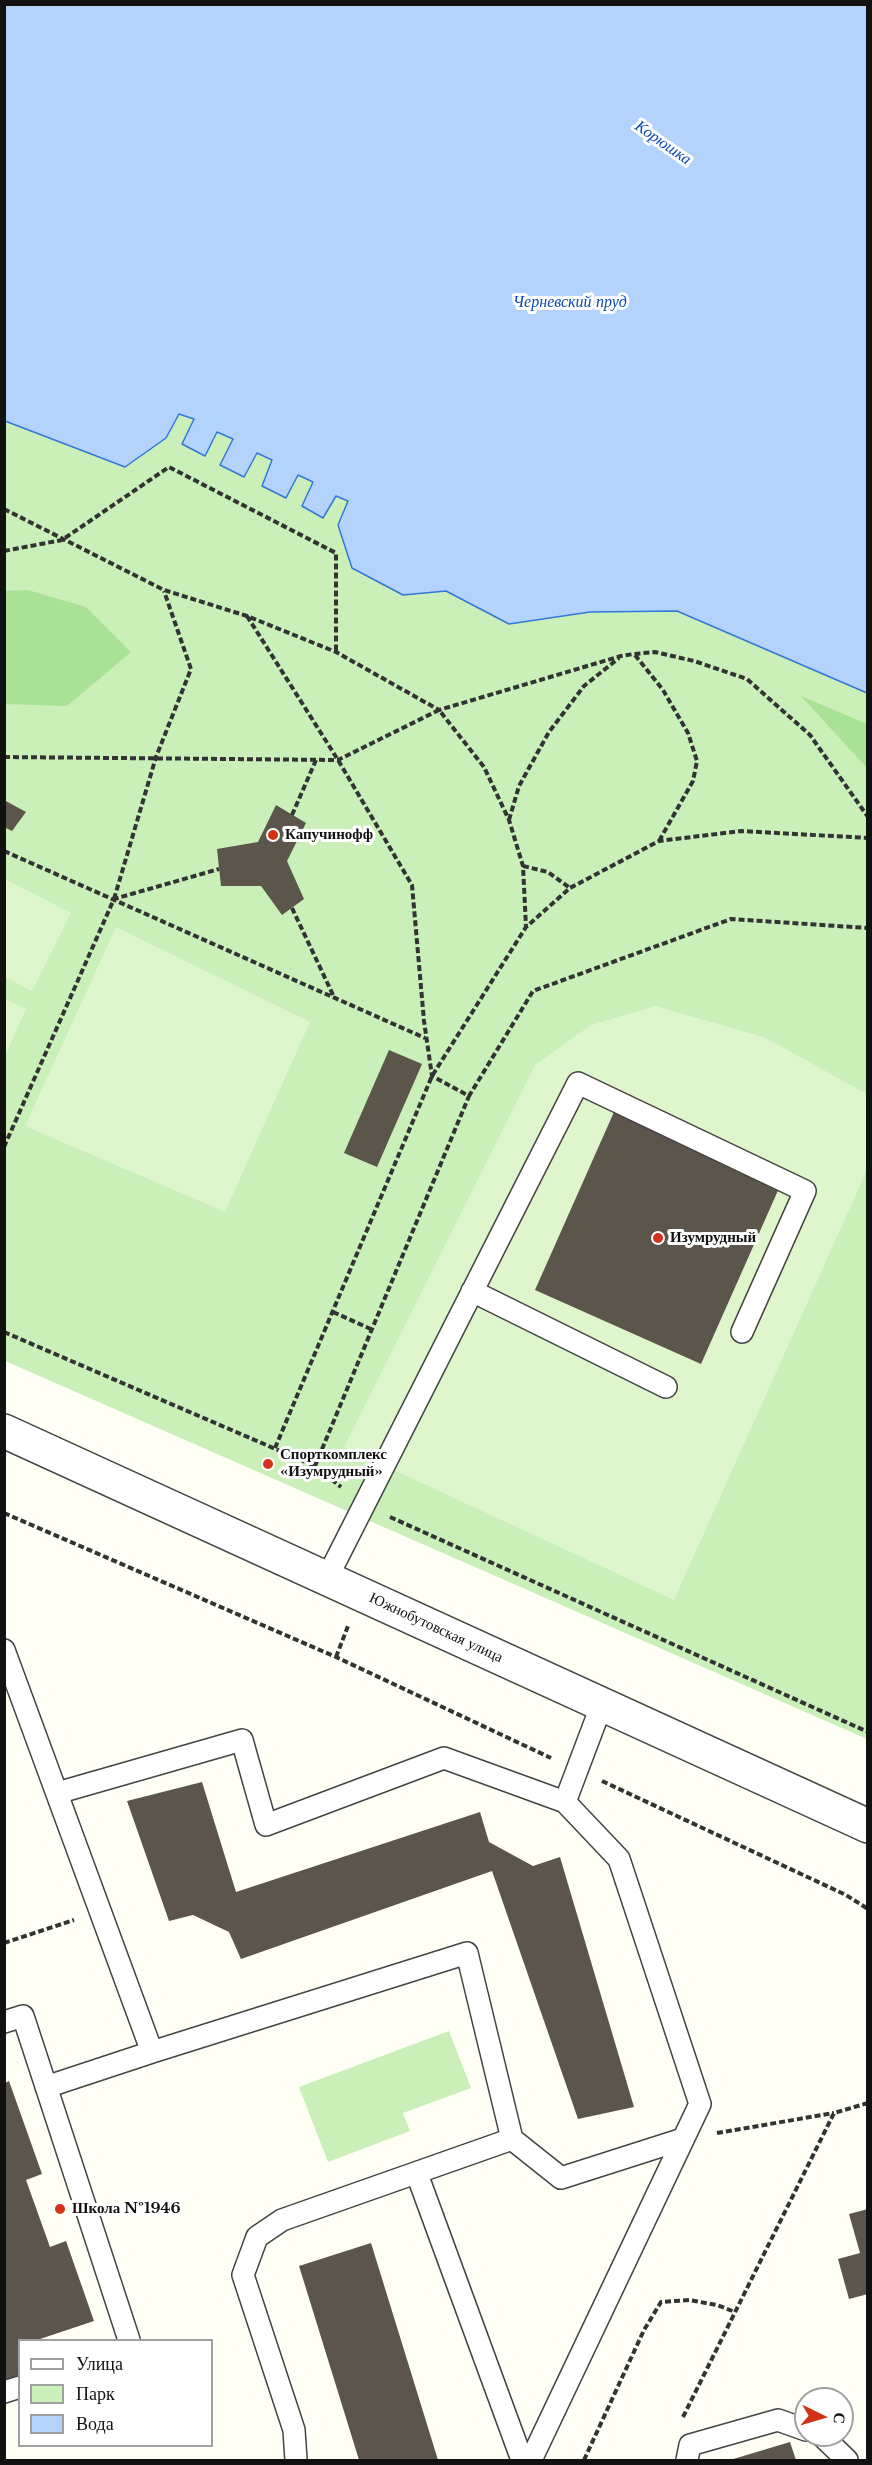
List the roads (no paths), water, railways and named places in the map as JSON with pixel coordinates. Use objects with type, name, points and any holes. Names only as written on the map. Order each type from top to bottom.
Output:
[{"type":"street","name":"Южнобутовская улица","points":[[4,1431],[867,1826]]},
{"type":"lane","points":[[327,1578],[578,1083],[805,1191],[742,1332]]},
{"type":"lane","points":[[472,1291],[666,1387]]},
{"type":"lane","points":[[4,1650],[152,2052]]},
{"type":"lane","points":[[565,1802],[602,1704]]},
{"type":"lane","points":[[57,1793],[242,1740],[266,1825],[444,1758],[565,1802],[618,1859],[700,2104],[531,2460]]},
{"type":"lane","points":[[46,2087],[466,1953],[512,2139],[561,2178],[683,2139]]},
{"type":"lane","points":[[4,2022],[23,2016],[129,2339]]},
{"type":"lane","points":[[296,2460],[294,2430],[243,2275],[257,2237],[282,2220],[512,2139]]},
{"type":"lane","points":[[417,2174],[522,2460]]},
{"type":"lane","points":[[687,2460],[690,2445],[778,2420],[794,2426]]},
{"type":"lane","points":[[833,2447],[847,2460]]},
{"type":"water","name":"Черневский пруд","points":[[4,5],[867,5],[867,693],[677,611],[590,612],[509,624],[446,591],[403,595],[352,568],[338,525],[348,501],[336,496],[323,518],[302,506],[313,482],[298,475],[286,498],[262,486],[272,460],[257,453],[244,477],[220,465],[233,439],[217,432],[205,456],[182,444],[194,419],[179,414],[166,438],[125,467],[5,421]]},
{"type":"place","name":"Капучинофф","points":[[273,835]]},
{"type":"place","name":"Изумрудный","points":[[658,1238]]},
{"type":"place","name":"Спорткомплекс «Изумрудный»","points":[[268,1464]]},
{"type":"place","name":"Школа №1946","points":[[60,2209]]},
{"type":"water label","name":"Корюшка","points":[[663,143]]}]
